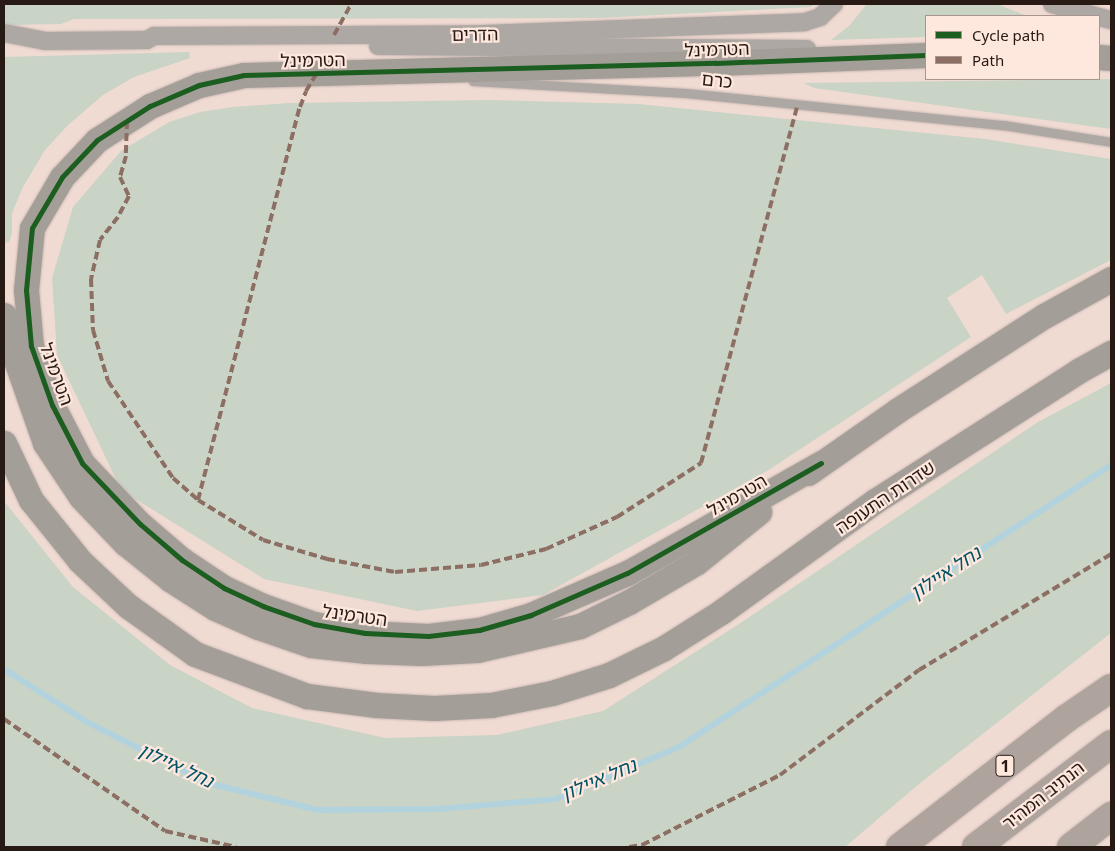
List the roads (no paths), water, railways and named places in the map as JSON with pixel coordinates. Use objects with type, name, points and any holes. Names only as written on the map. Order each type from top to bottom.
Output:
[{"type":"highway","name":"1","points":[[900,847],[1067,718],[1111,688]]},
{"type":"highway","name":"הנתיב המהיר","points":[[976,847],[1111,744]]},
{"type":"highway","points":[[1071,847],[1111,816]]},
{"type":"main road","name":"הטרמינל","points":[[821,463],[627,573],[530,615],[479,630],[428,636],[364,633],[314,624],[263,606],[224,588],[182,560],[140,524],[82,463],[52,405],[31,346],[26,290],[32,228],[62,177],[97,140],[150,106],[199,85],[244,75],[716,64],[923,55]]},
{"type":"main road","points":[[4,315],[16,360],[45,443],[81,497],[125,543],[172,580],[215,608],[258,627],[311,645],[367,651],[422,653],[477,650],[580,626],[629,602],[697,562],[821,463],[898,410],[1044,316],[1111,279]]},
{"type":"main road","name":"שדרות התעופה","points":[[4,443],[31,500],[80,561],[128,606],[195,654],[307,696],[376,705],[434,708],[491,705],[552,693],[609,675],[664,648],[721,612],[875,501],[1078,371],[1111,353]]},
{"type":"street","name":"הדרים","points":[[4,33],[46,41],[147,40],[154,36],[483,34],[805,22],[820,17],[834,4]]},
{"type":"street","points":[[1052,4],[1090,15]]},
{"type":"street","name":"הדרים","points":[[147,40],[154,45],[783,48],[923,55]]},
{"type":"street","name":"הדרים","points":[[4,45],[31,45],[46,41]]},
{"type":"lane","name":"כרם","points":[[318,73],[686,93],[1003,125],[1111,142]]},
{"type":"waterway","name":"נחל איילון","points":[[4,669],[87,722],[208,783],[318,810],[438,809],[556,799],[679,747],[1111,465]]}]
